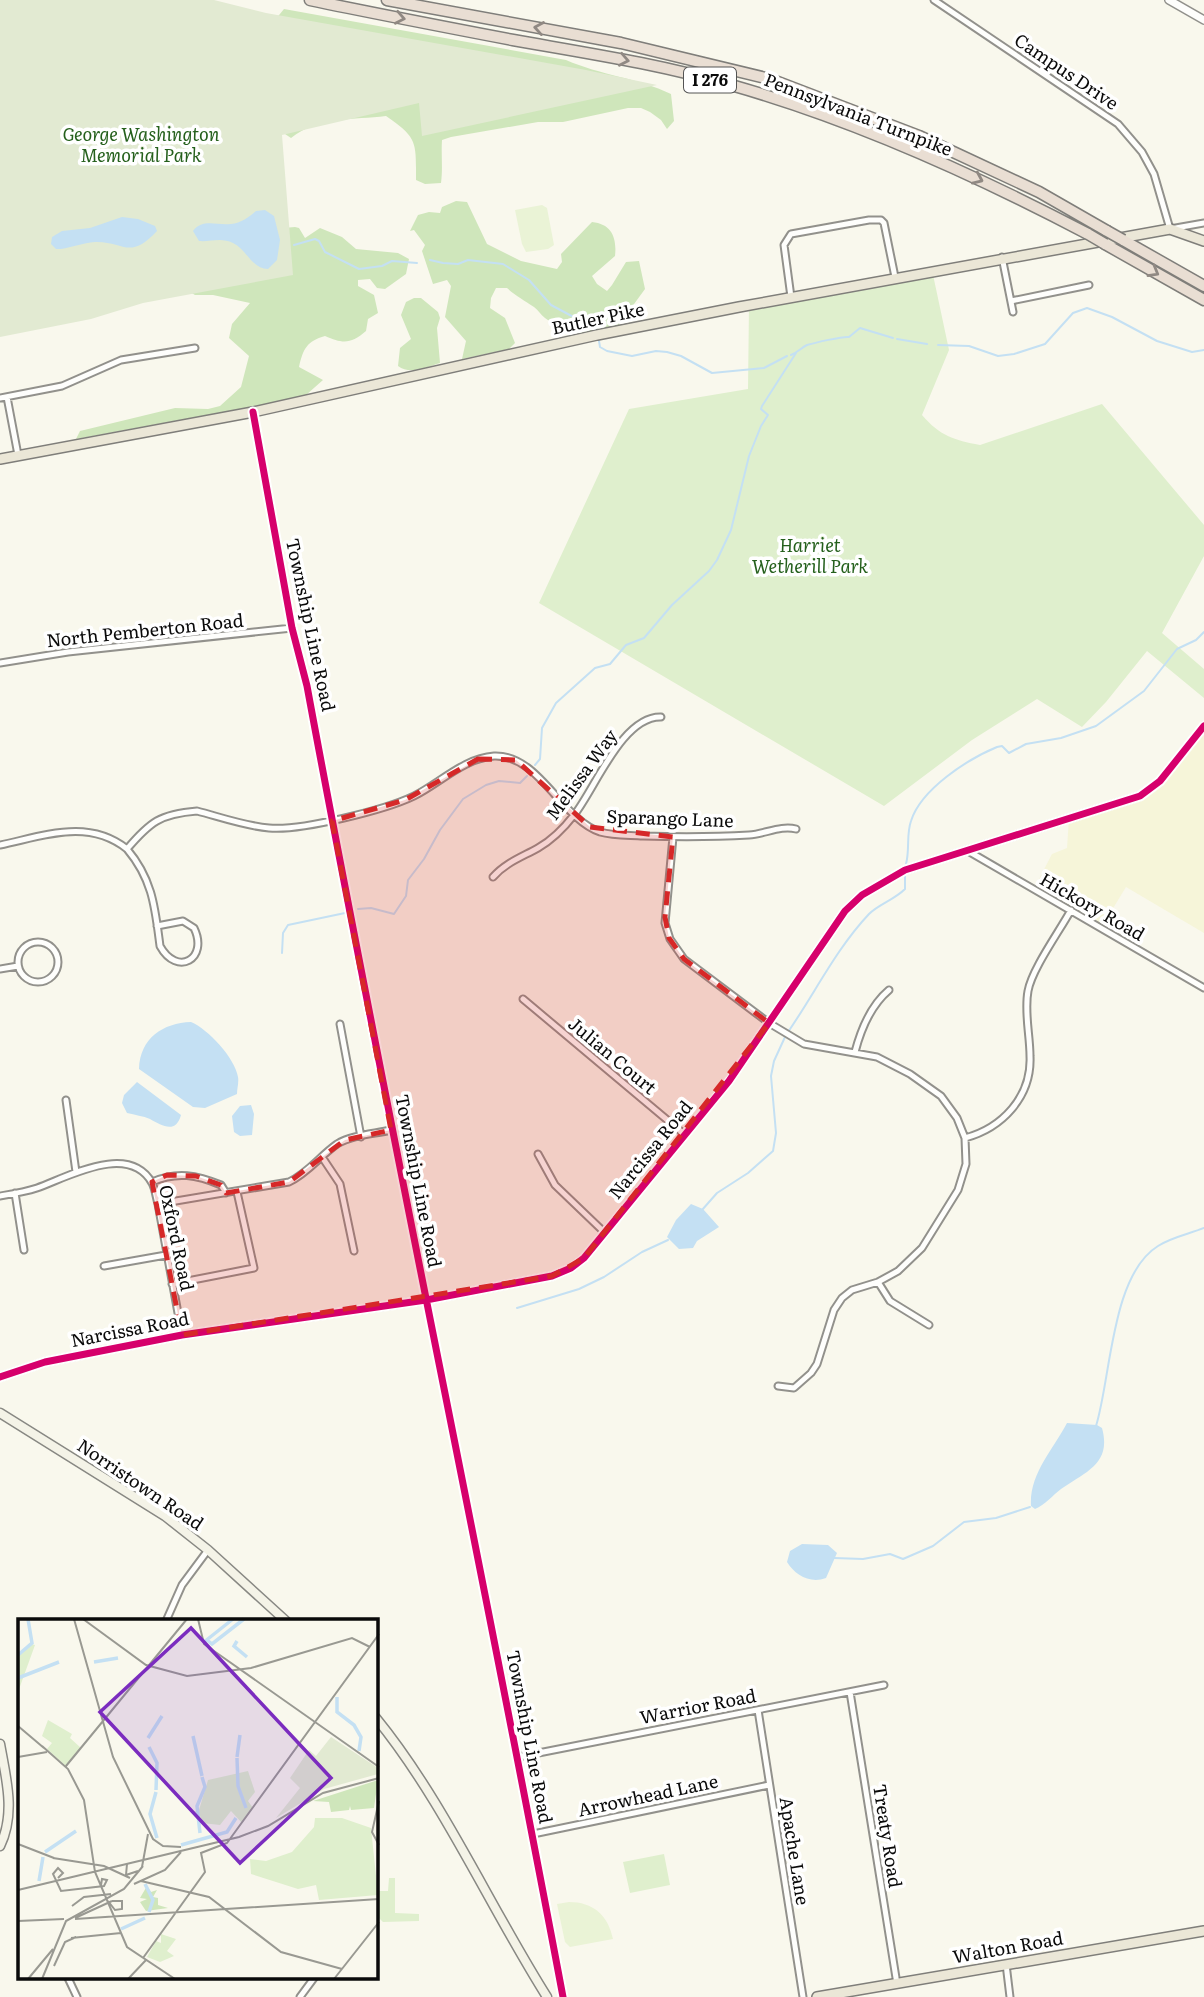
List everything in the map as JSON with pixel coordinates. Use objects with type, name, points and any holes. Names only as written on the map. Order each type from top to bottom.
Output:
[{"type":"highway","name":"Pennsylvania Turnpike","points":[[310,0],[629,61],[730,84],[812,110],[1004,190],[1204,300]]},
{"type":"highway","name":"Pennsylvania Turnpike","points":[[387,0],[621,43],[770,79],[919,136],[1039,192],[1204,286]]},
{"type":"main road","name":"Butler Pike","points":[[0,459],[253,412],[597,335],[1002,257],[1170,229],[1204,241]]},
{"type":"main road","name":"Norristown Road","points":[[0,1413],[165,1516],[208,1550],[284,1619]]},
{"type":"main road","points":[[378,1721],[432,1800],[547,1997]]},
{"type":"main road","points":[[0,1744],[9,1814],[8,1827],[0,1846]]},
{"type":"main road","name":"Walton Road","points":[[817,1997],[1204,1931]]},
{"type":"street","name":"Campus Drive","points":[[934,0],[1107,114],[1123,129],[1142,152],[1154,174],[1170,229]]},
{"type":"street","points":[[1169,0],[1204,20]]},
{"type":"street","points":[[791,297],[783,245],[790,234],[881,220],[884,223],[895,277]]},
{"type":"street","points":[[1170,229],[1204,223]]},
{"type":"street","points":[[1002,257],[1013,312]]},
{"type":"street","points":[[1011,301],[1089,285]]},
{"type":"street","points":[[18,455],[3,398],[62,386],[108,364],[129,358],[195,348]]},
{"type":"street","name":"Township Line Road","points":[[253,412],[292,628],[307,686],[391,1130],[518,1757],[563,1997]]},
{"type":"street","name":"North Pemberton Road","points":[[0,663],[68,652],[292,628]]},
{"type":"street","name":"Melissa Way","points":[[493,877],[504,866],[548,841],[575,815],[619,744],[647,719],[661,717]]},
{"type":"street","name":"Narcissa Road","points":[[0,1377],[45,1362],[182,1335],[426,1300],[552,1276],[571,1268],[584,1258],[729,1081],[853,902],[874,886],[905,870],[1140,796],[1160,781],[1204,726]]},
{"type":"street","name":"Sparango Lane","points":[[127,849],[145,827],[169,814],[197,811],[279,829],[332,821],[405,800],[472,761],[493,756],[523,764],[575,815],[601,832],[673,837],[751,835],[784,828],[796,829]]},
{"type":"street","points":[[0,845],[71,830],[101,834],[127,849],[143,869],[148,880],[160,946],[167,956],[181,963],[193,957],[199,943],[194,928],[183,921],[157,926]]},
{"type":"street","points":[[673,837],[665,918],[670,939],[684,959],[769,1023],[804,1044],[890,1061],[941,1096],[957,1118],[965,1138],[966,1164],[954,1196],[914,1258],[878,1282],[852,1290],[838,1303],[820,1358],[811,1373],[794,1388],[778,1386]]},
{"type":"street","name":"Hickory Road","points":[[967,850],[1204,988]]},
{"type":"street","points":[[965,1138],[1000,1121],[1022,1095],[1031,1059],[1028,990],[1071,910]]},
{"type":"street","points":[[34,943],[50,945],[58,957],[54,976],[41,983],[25,978],[18,966],[22,950],[34,943]]},
{"type":"street","points":[[0,969],[18,966]]},
{"type":"street","points":[[855,1052],[868,1016],[889,990]]},
{"type":"street","name":"Julian Court","points":[[523,999],[684,1134]]},
{"type":"street","points":[[340,1024],[362,1137]]},
{"type":"street","points":[[66,1100],[76,1172]]},
{"type":"street","points":[[158,1203],[289,1182],[298,1178],[345,1140],[391,1130]]},
{"type":"street","points":[[538,1154],[555,1185],[604,1232]]},
{"type":"street","points":[[322,1157],[340,1184],[354,1251]]},
{"type":"street","name":"Oxford Road","points":[[0,1196],[34,1189],[76,1172],[114,1162],[137,1170],[152,1182],[158,1203],[182,1335]]},
{"type":"street","points":[[152,1182],[167,1175],[196,1176],[221,1185],[226,1193]]},
{"type":"street","points":[[172,1284],[254,1268],[237,1192]]},
{"type":"street","points":[[15,1193],[24,1250]]},
{"type":"street","points":[[104,1266],[166,1255]]},
{"type":"street","points":[[878,1282],[890,1301],[929,1325]]},
{"type":"street","points":[[167,1619],[182,1586],[208,1550]]},
{"type":"street","name":"Warrior Road","points":[[518,1757],[884,1685]]},
{"type":"street","name":"Treaty Road","points":[[850,1692],[897,1984]]},
{"type":"street","name":"Apache Lane","points":[[758,1710],[803,1997]]},
{"type":"street","name":"Arrowhead Lane","points":[[533,1834],[769,1786]]},
{"type":"street","points":[[1006,1964],[1010,1997]]},
{"type":"street","points":[[69,1980],[77,1997]]},
{"type":"street","points":[[300,1997],[313,1980]]},
{"type":"highlighted area","points":[[478,759],[516,760],[590,827],[673,837],[665,917],[669,938],[684,959],[769,1023],[584,1258],[552,1276],[182,1335],[152,1182],[167,1175],[196,1176],[221,1185],[226,1193],[289,1182],[345,1140],[391,1130],[332,821],[405,800]]},
{"type":"green space","name":"George Washington Memorial Park","points":[[0,0],[214,0],[266,13],[657,85],[422,136],[419,103],[282,135],[293,275],[143,303],[91,319],[0,337]]},
{"type":"green space","points":[[284,9],[566,60],[671,94],[674,121],[667,129],[661,120],[650,112],[641,108],[628,108],[563,122],[538,122],[451,137],[442,140],[441,183],[425,184],[416,180],[415,149],[410,136],[386,116],[324,122],[291,138],[285,134],[275,20]]},
{"type":"green space","points":[[456,201],[467,202],[487,244],[521,261],[557,269],[562,262],[561,254],[592,222],[599,223],[612,233],[615,256],[592,276],[597,284],[607,291],[626,262],[639,261],[645,289],[618,326],[580,333],[555,325],[507,288],[496,288],[490,308],[505,318],[515,343],[509,349],[462,359],[466,341],[445,317],[451,286],[447,280],[433,284],[422,251],[425,245],[414,230],[410,231],[418,215],[440,213],[442,207]]},
{"type":"green space","points":[[542,205],[547,208],[554,245],[548,249],[526,252],[515,210]]},
{"type":"green space","points":[[283,228],[299,228],[305,238],[320,228],[342,237],[356,249],[398,253],[409,259],[406,274],[385,289],[377,288],[370,279],[358,280],[358,286],[374,295],[378,313],[368,319],[366,331],[347,341],[325,336],[314,340],[307,347],[299,367],[323,380],[306,395],[283,401],[76,439],[80,431],[175,408],[208,409],[220,406],[241,387],[249,356],[229,338],[232,324],[250,303],[213,295],[195,295],[170,280]]},
{"type":"green space","name":"Harriet Wetherill Park","points":[[932,270],[949,350],[922,415],[935,428],[948,436],[980,445],[1102,404],[1204,525],[1204,556],[1162,633],[1204,669],[1204,698],[1147,651],[1082,727],[1037,699],[972,740],[884,806],[539,603],[629,409],[748,389],[749,305]]},
{"type":"green space","points":[[421,298],[438,312],[440,363],[408,370],[398,366],[400,348],[411,339],[401,315],[406,302]]},
{"type":"green space","points":[[1204,726],[1204,933],[1126,887],[1101,928],[1034,889],[1052,854],[1067,848],[1069,818],[1148,791]]},
{"type":"green space","points":[[664,1854],[670,1885],[630,1893],[623,1862]]},
{"type":"green space","points":[[389,1878],[395,1878],[395,1913],[419,1914],[419,1921],[383,1922],[378,1917],[378,1891],[388,1891]]},
{"type":"green space","points":[[557,1904],[585,1904],[598,1912],[607,1923],[613,1939],[570,1947],[565,1942]]},
{"type":"water","points":[[265,210],[274,216],[280,240],[277,260],[268,269],[257,266],[233,243],[220,240],[199,241],[193,231],[206,224],[238,222],[256,211]]},
{"type":"water","points":[[122,217],[138,219],[155,226],[157,231],[140,245],[133,247],[95,242],[56,249],[51,244],[52,237],[62,231],[90,228]]},
{"type":"water","points":[[191,1022],[220,1045],[232,1061],[238,1077],[237,1094],[205,1108],[193,1107],[139,1069],[144,1049],[155,1034],[171,1025]]},
{"type":"water","points":[[137,1082],[181,1115],[176,1125],[168,1127],[127,1113],[122,1103],[124,1095]]},
{"type":"water","points":[[251,1105],[254,1114],[252,1135],[240,1136],[234,1132],[232,1116],[240,1106]]},
{"type":"water","points":[[691,1204],[703,1209],[719,1227],[697,1241],[693,1248],[679,1249],[667,1237],[676,1220]]},
{"type":"water","points":[[1067,1423],[1097,1425],[1102,1428],[1104,1440],[1100,1459],[1087,1472],[1035,1509],[1031,1506],[1034,1483]]},
{"type":"water","points":[[802,1544],[828,1545],[837,1553],[826,1578],[814,1580],[804,1577],[794,1571],[787,1562],[790,1551]]},
{"type":"waterway","points":[[294,245],[315,239],[325,252],[359,269],[382,266],[392,261],[417,263]]},
{"type":"waterway","points":[[430,260],[458,264],[468,260],[503,264],[529,280],[551,305],[596,329]]},
{"type":"waterway","points":[[938,345],[969,346],[998,356],[1014,354],[1045,344],[1073,313],[1087,308],[1112,317],[1157,341],[1192,352],[1204,350]]},
{"type":"waterway","points":[[791,355],[807,345],[849,337],[860,328],[893,338]]},
{"type":"waterway","points":[[897,339],[927,344]]},
{"type":"waterway","points":[[599,341],[600,347],[607,351],[632,356],[656,351],[667,352],[681,356],[712,373],[764,368],[787,356]]},
{"type":"waterway","points":[[535,765],[540,759],[542,728],[556,703],[595,668],[610,664],[626,645],[644,638],[672,605],[709,571],[717,560],[731,530],[749,456],[768,415],[761,409],[762,406],[796,353]]},
{"type":"waterway","points":[[906,864],[908,837],[916,809],[947,776],[997,747],[1002,746],[1009,753],[1026,744],[1061,738],[1096,726],[1144,691],[1177,649],[1196,640],[1204,632]]},
{"type":"waterway","points":[[358,909],[371,908],[394,914],[406,896],[408,880],[463,799],[486,785],[499,781],[520,783],[527,776]]},
{"type":"waterway","points":[[788,1032],[857,928],[869,914],[905,889],[905,875]]},
{"type":"waterway","points":[[282,953],[283,933],[288,925],[345,913]]},
{"type":"waterway","points":[[702,1210],[717,1193],[748,1173],[773,1151],[776,1133],[771,1076],[774,1061],[785,1037]]},
{"type":"waterway","points":[[1096,1426],[1115,1329],[1131,1280],[1142,1260],[1158,1246],[1204,1228]]},
{"type":"waterway","points":[[517,1308],[579,1289],[668,1240]]},
{"type":"waterway","points":[[834,1558],[863,1559],[890,1554],[903,1559],[933,1546],[964,1522],[996,1518],[1030,1507]]},
{"type":"cycle path","points":[[253,412],[292,628],[307,686],[563,1997]]},
{"type":"cycle path","points":[[0,1377],[45,1362],[182,1335],[426,1300],[552,1276],[571,1268],[584,1258],[729,1081],[845,911],[862,895],[905,870],[1140,796],[1160,781],[1204,726]]}]
